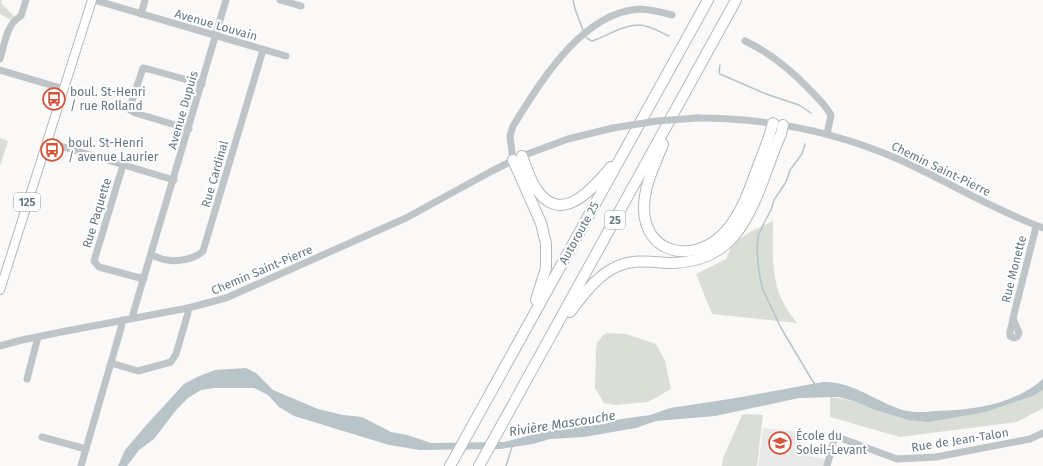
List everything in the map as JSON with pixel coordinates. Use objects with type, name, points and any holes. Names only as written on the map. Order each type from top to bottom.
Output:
[{"type":"highway","name":"Autoroute 25","points":[[450,466],[708,0]]},
{"type":"highway","name":"25","points":[[479,466],[736,0]]},
{"type":"highway","points":[[680,103],[650,176],[644,208],[647,225],[654,237],[664,246],[677,251],[691,251],[707,246],[721,236],[730,225],[745,198],[770,135],[778,124]]},
{"type":"highway","points":[[550,337],[588,289],[612,269],[637,262],[675,263],[694,260],[709,255],[727,243],[740,228],[752,207],[781,134],[778,124]]},
{"type":"highway","points":[[516,156],[538,192],[549,201],[561,204],[575,202],[585,195],[624,152]]},
{"type":"highway","points":[[516,156],[541,223],[547,254],[543,281],[522,337]]},
{"type":"main road","name":"125","points":[[0,290],[93,0]]},
{"type":"street","points":[[0,59],[11,24],[15,19],[21,16],[26,0]]},
{"type":"street","name":"Avenue Louvain","points":[[93,0],[286,56]]},
{"type":"street","points":[[141,14],[145,0]]},
{"type":"street","name":"Avenue Dupuis","points":[[134,318],[133,314],[152,255],[226,0]]},
{"type":"street","points":[[280,0],[301,6]]},
{"type":"street","points":[[516,156],[510,136],[513,126],[566,50],[604,21],[624,12],[643,10],[672,15]]},
{"type":"street","points":[[745,41],[764,50],[781,62],[824,104],[831,115],[827,134]]},
{"type":"street","name":"Rue Cardinal","points":[[152,255],[175,261],[198,256],[204,251],[263,50]]},
{"type":"street","points":[[189,129],[135,113],[130,110],[131,104],[143,68],[202,84]]},
{"type":"street","points":[[0,70],[64,90]]},
{"type":"street","name":"Chemin Saint-Pierre","points":[[0,346],[38,336],[188,308],[212,302],[235,294],[370,235],[424,209],[516,156],[568,139],[614,128],[657,121],[697,118],[732,119],[778,124],[827,134],[891,156],[982,202],[1040,227]]},
{"type":"street","points":[[47,142],[174,180]]},
{"type":"street","name":"Rue Paquette","points":[[123,165],[94,261],[99,267],[144,279]]},
{"type":"street","name":"Rue Monette","points":[[1013,318],[1040,227]]},
{"type":"street","points":[[111,363],[138,370],[171,362],[176,354],[188,313],[188,308]]},
{"type":"street","points":[[81,466],[121,328],[122,320]]},
{"type":"street","points":[[27,379],[38,336]]},
{"type":"street","name":"Rue de Jean-Talon","points":[[828,466],[836,436],[897,459],[936,457],[1030,439],[1043,433]]},
{"type":"street","points":[[42,436],[86,449]]},
{"type":"shaded area","points":[[0,0],[2,0],[1,3],[14,16],[11,20],[0,14]]},
{"type":"shaded area","points":[[0,138],[8,141],[0,166]]},
{"type":"shaded area","points":[[773,221],[773,257],[776,284],[783,301],[797,323],[712,314],[696,274],[726,259],[733,243],[750,232]]},
{"type":"shaded area","points":[[604,334],[626,334],[656,344],[665,361],[671,389],[648,402],[615,405],[604,403],[595,388],[596,351],[597,343]]},
{"type":"shaded area","name":"Rivière Mascouche","points":[[246,368],[256,373],[273,390],[318,409],[343,415],[362,417],[391,432],[407,435],[431,443],[504,442],[543,432],[605,424],[615,420],[650,415],[670,408],[823,382],[854,388],[903,410],[915,412],[965,409],[992,404],[1019,395],[1043,379],[1043,390],[1033,396],[986,412],[928,422],[908,420],[838,397],[799,398],[715,416],[656,421],[636,428],[584,437],[550,439],[533,444],[500,449],[420,450],[389,445],[294,416],[279,407],[268,395],[254,388],[214,388],[201,390],[188,398],[177,409],[154,439],[139,450],[127,466],[118,466],[125,450],[184,384],[215,370]]},
{"type":"shaded area","points":[[1043,390],[1043,408],[1017,422],[900,437],[830,417],[830,397],[854,401],[875,410],[908,420],[986,412],[1033,396]]},
{"type":"shaded area","points":[[742,415],[763,415],[757,466],[722,466],[723,458]]},
{"type":"shaded area","name":"École du Soleil-Levant","points":[[763,428],[800,432],[797,454],[829,460],[827,466],[758,466]]},
{"type":"waterway","points":[[573,0],[583,30]]},
{"type":"waterway","points":[[586,37],[592,41],[633,25],[651,27],[669,36]]},
{"type":"waterway","points":[[720,65],[720,74],[766,94],[799,105],[811,113]]},
{"type":"waterway","points":[[805,144],[802,154],[790,170],[786,182],[774,200],[771,210],[758,236],[757,250],[759,273],[763,290],[781,328],[815,385]]},
{"type":"waterway","points":[[506,466],[512,447]]},
{"type":"place","name":"boul. St-Henri / rue Rolland","points":[[54,99]]},
{"type":"place","name":"boul. St-Henri / avenue Laurier","points":[[52,150]]},
{"type":"place","name":"École du Soleil-Levant","points":[[780,443]]}]
